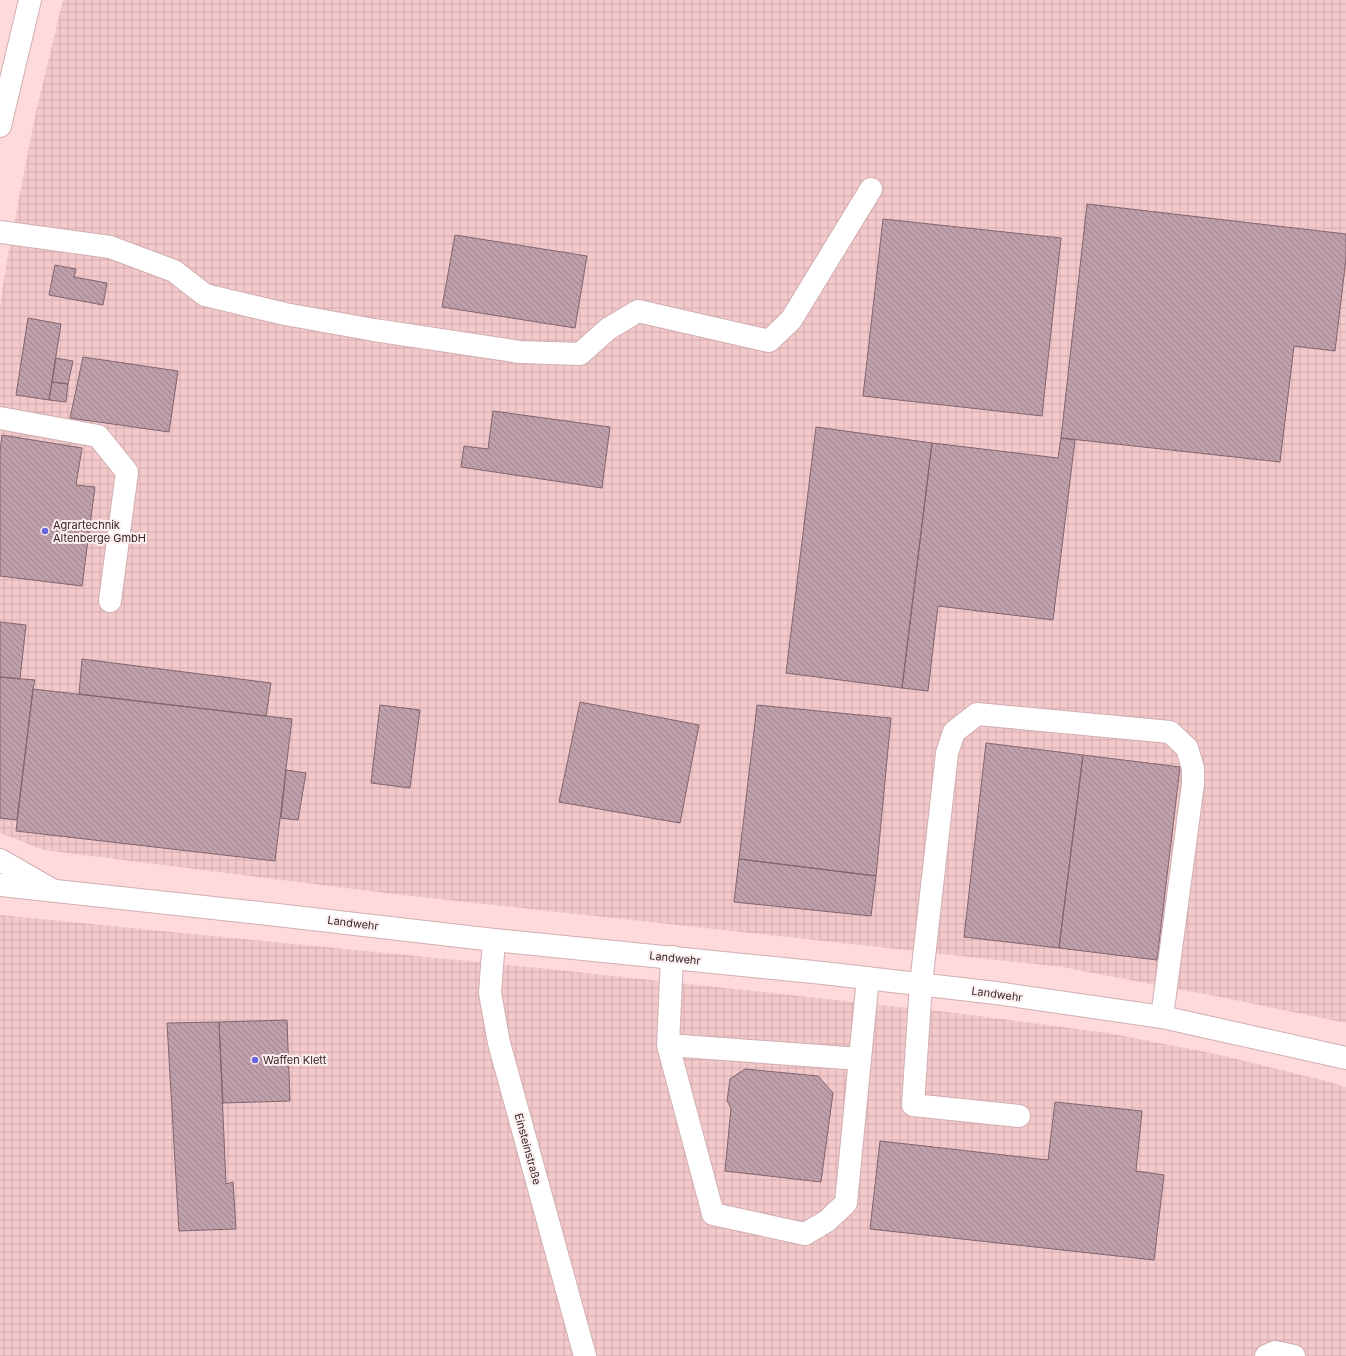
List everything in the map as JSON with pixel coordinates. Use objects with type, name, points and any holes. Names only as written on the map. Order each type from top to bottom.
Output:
[{"type":"main road","points":[[0,126],[30,0]]},
{"type":"main road","points":[[0,232],[110,247],[174,271],[205,294],[284,314],[374,330],[520,352],[580,354],[608,329],[638,311],[769,341],[791,320],[871,189]]},
{"type":"main road","points":[[0,418],[98,436],[127,472],[110,601]]},
{"type":"main road","points":[[1019,1116],[913,1105],[920,984],[947,753],[954,732],[977,714],[1170,732],[1186,748],[1193,768],[1192,784],[1162,1017]]},
{"type":"main road","points":[[0,860],[54,891]]},
{"type":"main road","name":"Landwehr","points":[[0,885],[494,940],[672,957],[920,984],[1162,1017],[1346,1058]]},
{"type":"main road","name":"Einsteinstraße","points":[[494,940],[490,993],[499,1043],[585,1356]]},
{"type":"main road","points":[[672,957],[668,1045],[713,1214],[805,1234],[828,1221],[846,1202],[868,978]]},
{"type":"main road","points":[[668,1045],[860,1059]]},
{"type":"main road","points":[[1266,1356],[1275,1352],[1294,1356]]},
{"type":"shaded area","points":[[63,0],[1346,0],[1346,1023],[1062,967],[394,894],[44,850],[0,833],[0,306],[7,260],[36,112]]},
{"type":"shaded area","points":[[0,915],[568,971],[956,1013],[1108,1033],[1216,1054],[1346,1087],[1346,1356],[0,1356]]},
{"type":"building","points":[[1087,204],[1346,234],[1346,259],[1335,351],[1294,346],[1280,462],[1061,438]]},
{"type":"building","points":[[883,219],[1061,238],[1042,416],[863,396]]},
{"type":"building","points":[[455,235],[587,256],[575,328],[442,307]]},
{"type":"building","points":[[55,265],[76,269],[74,277],[107,283],[103,305],[49,295]]},
{"type":"building","points":[[28,318],[61,324],[49,400],[16,395]]},
{"type":"building","points":[[83,357],[178,371],[169,432],[70,418]]},
{"type":"building","points":[[56,358],[73,361],[68,384],[52,382]]},
{"type":"building","points":[[52,382],[68,384],[66,402],[49,400]]},
{"type":"building","points":[[493,411],[610,427],[602,488],[461,467],[464,446],[488,449]]},
{"type":"building","points":[[816,427],[932,443],[902,688],[786,673]]},
{"type":"building","name":"Agrartechnik Altenberge GmbH","points":[[2,435],[82,448],[76,485],[95,487],[82,586],[0,576],[0,452]]},
{"type":"building","points":[[1061,438],[1075,440],[1053,620],[938,606],[928,691],[902,688],[932,443],[1058,458]]},
{"type":"building","points":[[0,622],[26,625],[20,679],[0,677]]},
{"type":"building","points":[[82,659],[271,683],[266,716],[79,694]]},
{"type":"building","points":[[0,677],[35,680],[17,820],[0,818]]},
{"type":"building","points":[[33,689],[292,719],[275,861],[16,831]]},
{"type":"building","points":[[580,702],[699,725],[680,823],[559,802]]},
{"type":"building","points":[[380,705],[420,710],[410,788],[371,783]]},
{"type":"building","points":[[757,705],[891,718],[876,876],[739,859]]},
{"type":"building","points":[[986,743],[1083,755],[1059,948],[964,937]]},
{"type":"building","points":[[1083,755],[1180,767],[1157,960],[1059,948]]},
{"type":"building","points":[[286,770],[306,773],[298,820],[281,818]]},
{"type":"building","points":[[739,859],[876,876],[871,916],[734,902]]},
{"type":"building","points":[[287,1020],[290,1101],[223,1103],[219,1022]]},
{"type":"building","points":[[219,1022],[226,1184],[233,1182],[236,1229],[179,1231],[167,1023]]},
{"type":"building","points":[[745,1069],[818,1076],[833,1093],[821,1182],[725,1171],[731,1108],[727,1101],[730,1079]]},
{"type":"building","points":[[1055,1102],[1142,1111],[1136,1171],[1164,1175],[1154,1260],[870,1229],[880,1141],[1048,1160]]},
{"type":"place","name":"Agrartechnik Altenberge GmbH","points":[[45,531]]},
{"type":"place","name":"Waffen Klett","points":[[255,1060]]}]
